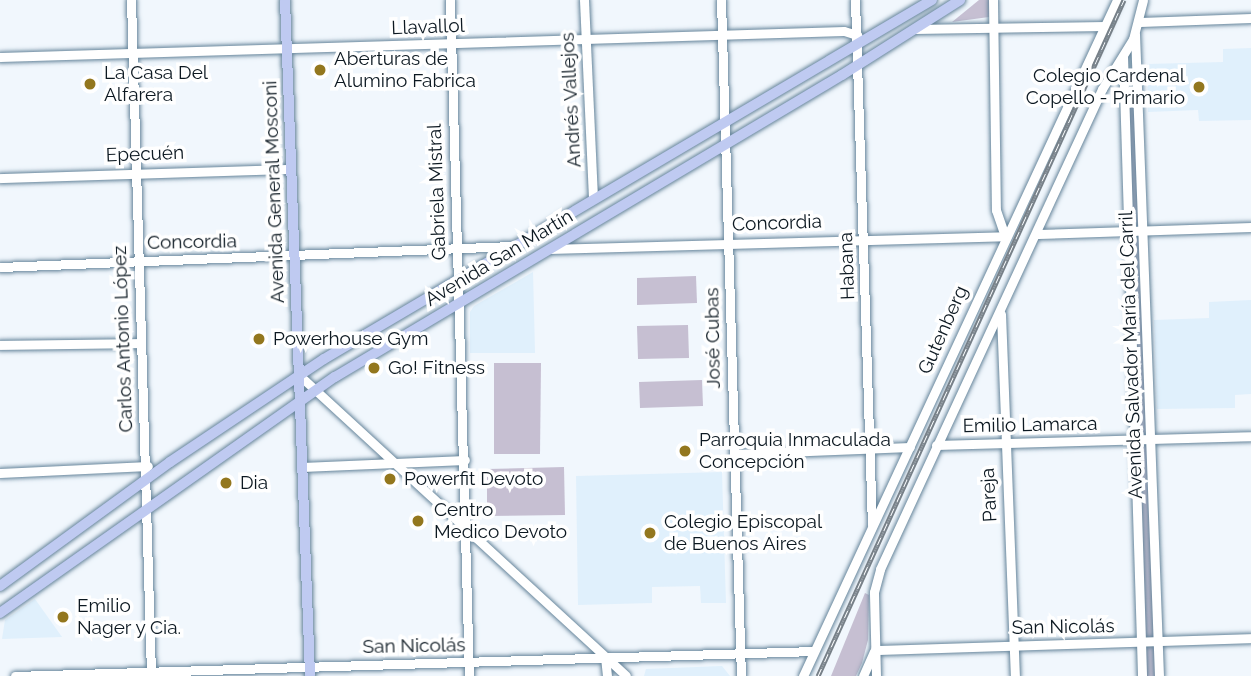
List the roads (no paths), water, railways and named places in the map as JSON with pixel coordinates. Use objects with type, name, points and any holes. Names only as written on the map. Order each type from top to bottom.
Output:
[{"type":"main road","name":"Avenida General Mosconi","points":[[285,0],[292,258],[310,671]]},
{"type":"main road","name":"Avenida San Martín","points":[[0,586],[160,469],[299,375],[857,39],[932,0]]},
{"type":"main road","name":"Avenida San Martín","points":[[0,613],[317,389],[960,0]]},
{"type":"street","name":"Carlos Antonio López","points":[[131,0],[151,673]]},
{"type":"street","name":"Gabriela Mistral","points":[[450,0],[469,676]]},
{"type":"street","name":"Andrés Vallejos","points":[[584,0],[593,198]]},
{"type":"street","name":"José Cubas","points":[[721,0],[741,676]]},
{"type":"street","name":"Habana","points":[[855,0],[873,447],[872,530]]},
{"type":"street","points":[[993,0],[996,210],[1005,236]]},
{"type":"street","name":"Gutenberg","points":[[803,676],[1005,236],[1117,0]]},
{"type":"street","points":[[876,676],[877,578],[936,444],[1038,234],[1102,89],[1135,34],[1140,22],[1143,0]]},
{"type":"street","points":[[1140,22],[1251,18]]},
{"type":"street","points":[[912,29],[1105,26]]},
{"type":"street","name":"Llavallol","points":[[0,57],[844,31],[857,39]]},
{"type":"street","name":"Avenida Salvador María del Carril","points":[[1135,34],[1159,676]]},
{"type":"street","name":"Avenida Salvador María del Carril","points":[[1123,56],[1142,676]]},
{"type":"street","name":"Epecuén","points":[[0,178],[136,171],[290,169]]},
{"type":"street","points":[[1038,234],[1251,227]]},
{"type":"street","name":"Concordia","points":[[549,249],[1005,236]]},
{"type":"street","name":"Concordia","points":[[0,267],[292,258],[511,246]]},
{"type":"street","name":"Pareja","points":[[1001,312],[1015,676]]},
{"type":"street","points":[[0,345],[140,344]]},
{"type":"street","points":[[299,375],[626,676]]},
{"type":"street","name":"Emilio Lamarca","points":[[936,444],[1251,436]]},
{"type":"street","points":[[734,454],[910,447]]},
{"type":"street","points":[[302,467],[465,460]]},
{"type":"street","points":[[0,473],[145,466],[160,469]]},
{"type":"street","name":"San Nicolás","points":[[875,650],[1251,638]]},
{"type":"street","points":[[863,676],[875,650]]},
{"type":"street","name":"San Nicolás","points":[[15,676],[310,671],[469,662],[814,651]]},
{"type":"street","points":[[605,657],[607,676]]},
{"type":"railway","points":[[818,676],[1124,0]]},
{"type":"place","name":"Aberturas de Alumino Fabrica","points":[[320,70]]},
{"type":"place","name":"La Casa Del Alfarera","points":[[90,84]]},
{"type":"place","name":"Colegio Cardenal Copello - Primario","points":[[1199,87]]},
{"type":"place","name":"Powerhouse Gym","points":[[259,339]]},
{"type":"place","name":"Go! Fitness","points":[[374,368]]},
{"type":"place","name":"Parroquia Inmaculada Concepción","points":[[685,451]]},
{"type":"place","name":"Powerfit Devoto","points":[[390,479]]},
{"type":"place","name":"Dia","points":[[226,483]]},
{"type":"place","name":"Centro Medico Devoto","points":[[418,521]]},
{"type":"place","name":"Colegio Episcopal de Buenos Aires","points":[[650,533]]},
{"type":"place","name":"Emilio Nager y Cia.","points":[[63,617]]}]
